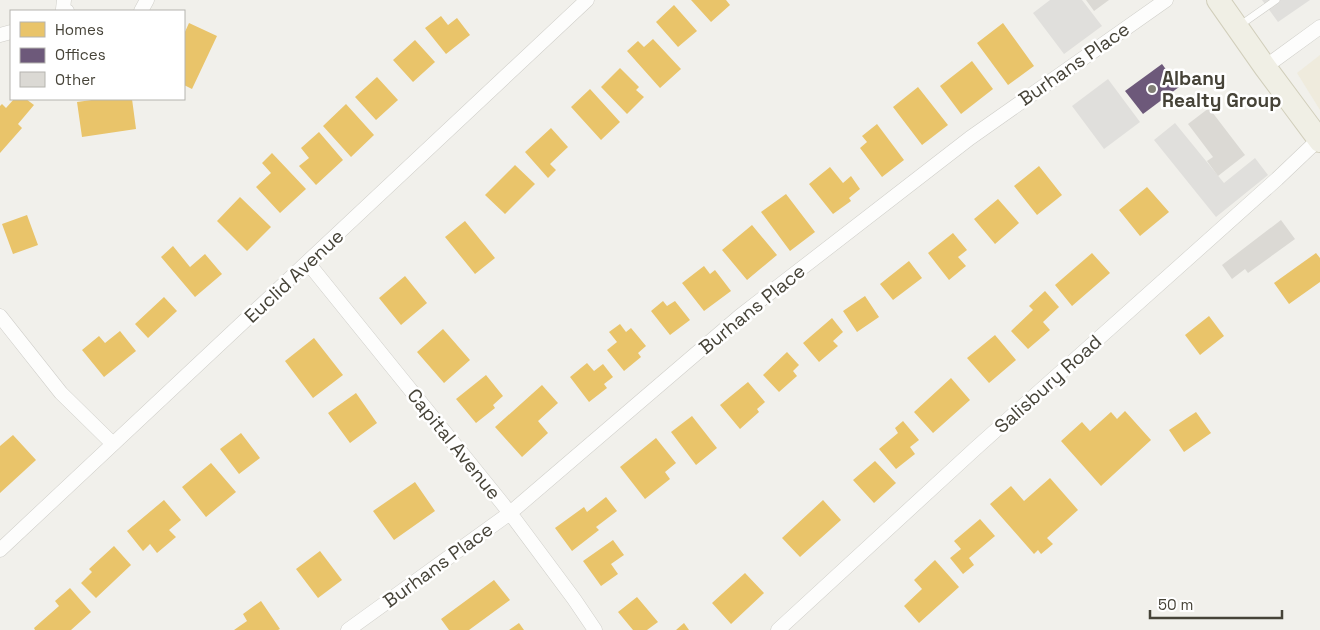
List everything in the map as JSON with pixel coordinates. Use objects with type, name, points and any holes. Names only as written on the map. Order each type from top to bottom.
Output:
[{"type":"main road","points":[[1218,0],[1319,140]]},
{"type":"street","name":"Euclid Avenue","points":[[0,550],[588,0]]},
{"type":"street","name":"Burhans Place","points":[[348,630],[510,513],[740,316],[970,138],[1166,0]]},
{"type":"street","points":[[1265,67],[1320,27]]},
{"type":"street","name":"Salisbury Road","points":[[778,630],[976,448],[1319,140]]},
{"type":"street","name":"Capital Avenue","points":[[308,263],[510,513],[595,630]]},
{"type":"street","points":[[0,316],[61,393],[113,444]]},
{"type":"lane","points":[[1237,28],[1276,0]]},
{"type":"shaded area","points":[[1050,0],[1082,0],[1102,26],[1064,54],[1033,13]]},
{"type":"shaded area","points":[[1262,0],[1310,0],[1278,22]]},
{"type":"shaded area","points":[[1320,55],[1320,110],[1297,73]]},
{"type":"shaded area","points":[[1108,79],[1140,122],[1104,149],[1072,106]]},
{"type":"shaded area","points":[[1175,123],[1224,183],[1255,158],[1268,175],[1216,217],[1154,140]]},
{"type":"building: Homes","points":[[691,0],[726,0],[730,5],[711,22]]},
{"type":"building: Homes","points":[[674,5],[697,31],[678,47],[656,22]]},
{"type":"building: Homes","points":[[441,16],[448,25],[457,18],[470,35],[446,54],[425,28]]},
{"type":"building: Homes","points":[[189,23],[217,36],[192,89],[185,86],[185,32]]},
{"type":"building: Homes","points":[[1003,23],[1034,66],[1008,85],[977,43]]},
{"type":"building: Homes","points":[[653,39],[681,69],[660,88],[627,51],[638,41],[644,47]]},
{"type":"building: Homes","points":[[415,40],[435,62],[413,82],[393,60]]},
{"type":"building: Homes","points":[[972,61],[993,89],[961,114],[940,86]]},
{"type":"building: Homes","points":[[620,68],[639,87],[636,90],[644,97],[627,114],[601,87]]},
{"type":"building: Homes","points":[[377,77],[398,100],[376,120],[355,97]]},
{"type":"building: Homes","points":[[918,87],[948,125],[922,145],[893,107]]},
{"type":"building: Homes","points":[[590,89],[620,122],[601,140],[571,107]]},
{"type":"building: Homes","points":[[13,100],[27,100],[34,105],[18,124],[22,128],[0,153],[0,106],[2,104],[6,108]]},
{"type":"building: Homes","points":[[132,100],[136,129],[82,137],[77,102]]},
{"type":"building: Homes","points":[[346,104],[374,135],[351,157],[323,126]]},
{"type":"building: Homes","points":[[877,124],[904,160],[882,177],[860,148],[867,142],[862,136]]},
{"type":"building: Homes","points":[[551,128],[568,147],[550,164],[556,170],[548,178],[525,152]]},
{"type":"building: Homes","points":[[319,132],[343,160],[316,185],[299,166],[309,158],[301,148]]},
{"type":"building: Homes","points":[[272,153],[306,189],[280,213],[256,187],[271,173],[262,163]]},
{"type":"building: Homes","points":[[515,165],[535,184],[505,214],[485,195]]},
{"type":"building: Homes","points":[[1039,166],[1062,195],[1037,215],[1014,186]]},
{"type":"building: Homes","points":[[830,167],[843,183],[851,176],[860,189],[849,198],[851,201],[833,214],[809,184]]},
{"type":"building: Homes","points":[[1147,187],[1169,212],[1140,236],[1119,210]]},
{"type":"building: Homes","points":[[786,194],[815,232],[790,251],[761,212]]},
{"type":"building: Homes","points":[[240,197],[271,227],[247,251],[217,221]]},
{"type":"building: Homes","points":[[998,199],[1019,223],[995,244],[974,219]]},
{"type":"building: Homes","points":[[27,215],[38,245],[13,254],[2,224]]},
{"type":"building: Homes","points":[[465,221],[495,258],[475,274],[445,237]]},
{"type":"building: Homes","points":[[752,225],[777,255],[747,280],[722,250]]},
{"type":"building: Homes","points":[[953,233],[967,250],[958,257],[966,266],[949,280],[928,253]]},
{"type":"building: Homes","points":[[173,246],[190,267],[205,254],[222,274],[195,297],[161,257]]},
{"type":"building: Homes","points":[[1092,253],[1110,273],[1072,306],[1055,285]]},
{"type":"building: Homes","points":[[1316,253],[1320,258],[1320,282],[1289,304],[1274,283]]},
{"type":"building: Homes","points":[[909,261],[922,278],[893,300],[880,284]]},
{"type":"building: Homes","points":[[704,266],[710,274],[715,270],[731,291],[704,311],[682,283]]},
{"type":"building: Homes","points":[[405,276],[427,303],[401,325],[379,298]]},
{"type":"building: Homes","points":[[1045,291],[1059,307],[1043,322],[1050,330],[1028,349],[1011,331],[1033,310],[1029,306]]},
{"type":"building: Homes","points":[[865,296],[879,317],[857,332],[843,311]]},
{"type":"building: Homes","points":[[164,297],[177,311],[148,338],[135,324]]},
{"type":"building: Homes","points":[[663,301],[667,306],[675,301],[690,320],[670,335],[651,311]]},
{"type":"building: Homes","points":[[1209,316],[1224,336],[1200,355],[1185,335]]},
{"type":"building: Homes","points":[[832,318],[843,332],[833,341],[838,346],[819,362],[803,343]]},
{"type":"building: Homes","points":[[620,324],[626,332],[631,328],[646,346],[638,353],[641,357],[624,371],[607,350],[617,342],[609,332]]},
{"type":"building: Homes","points":[[443,329],[470,360],[444,383],[417,352]]},
{"type":"building: Homes","points":[[120,331],[136,351],[104,377],[82,350],[99,336],[105,343]]},
{"type":"building: Homes","points":[[995,335],[1016,360],[989,383],[967,358]]},
{"type":"building: Homes","points":[[314,338],[343,375],[313,398],[285,361]]},
{"type":"building: Homes","points":[[787,352],[799,365],[793,371],[797,376],[779,392],[763,375]]},
{"type":"building: Homes","points":[[587,363],[594,371],[603,364],[613,377],[604,384],[607,388],[589,402],[570,377]]},
{"type":"building: Homes","points":[[486,375],[503,396],[493,405],[495,408],[476,423],[456,399]]},
{"type":"building: Homes","points":[[951,378],[970,400],[933,433],[914,412]]},
{"type":"building: Homes","points":[[748,382],[765,402],[757,409],[759,412],[740,429],[720,405]]},
{"type":"building: Homes","points":[[542,385],[558,403],[538,421],[548,433],[522,457],[495,427]]},
{"type":"building: Homes","points":[[356,393],[377,423],[350,443],[328,413]]},
{"type":"building: Homes","points":[[1125,411],[1151,440],[1101,486],[1061,441],[1082,422],[1090,431],[1111,412],[1117,419]]},
{"type":"building: Homes","points":[[1196,412],[1211,433],[1184,452],[1169,430]]},
{"type":"building: Homes","points":[[692,416],[717,448],[696,465],[671,432]]},
{"type":"building: Homes","points":[[903,421],[919,440],[910,447],[915,454],[896,469],[879,449],[898,433],[895,428]]},
{"type":"building: Homes","points":[[241,433],[260,458],[239,474],[220,449]]},
{"type":"building: Homes","points":[[13,435],[36,460],[0,493],[0,446]]},
{"type":"building: Homes","points":[[656,438],[676,463],[665,472],[670,479],[645,499],[620,467]]},
{"type":"building: Homes","points":[[875,461],[896,483],[874,503],[853,480]]},
{"type":"building: Homes","points":[[211,463],[236,492],[206,517],[182,487]]},
{"type":"building: Homes","points":[[1050,478],[1078,510],[1047,538],[1053,544],[1041,554],[1038,550],[1034,554],[990,504],[1011,486],[1024,501]]},
{"type":"building: Homes","points":[[415,482],[435,511],[394,540],[373,511]]},
{"type":"building: Homes","points":[[606,497],[617,511],[596,527],[599,530],[572,551],[555,528],[584,507],[587,512]]},
{"type":"building: Homes","points":[[164,500],[181,520],[169,530],[176,537],[157,553],[150,544],[143,551],[127,531]]},
{"type":"building: Homes","points":[[823,500],[841,520],[800,557],[782,538]]},
{"type":"building: Homes","points":[[980,519],[995,536],[969,558],[974,565],[963,574],[950,558],[961,549],[954,541]]},
{"type":"building: Homes","points":[[613,540],[624,555],[611,564],[618,574],[601,586],[583,561]]},
{"type":"building: Homes","points":[[114,546],[131,565],[96,598],[81,583],[92,572],[89,569]]},
{"type":"building: Homes","points":[[320,551],[342,580],[318,598],[296,569]]},
{"type":"building: Homes","points":[[935,560],[959,587],[919,623],[904,606],[922,589],[914,580]]},
{"type":"building: Homes","points":[[745,573],[764,593],[731,624],[712,603]]},
{"type":"building: Homes","points":[[494,580],[510,600],[469,630],[449,630],[441,619]]},
{"type":"building: Homes","points":[[70,588],[91,612],[71,630],[35,630],[34,628],[59,606],[55,601]]},
{"type":"building: Homes","points":[[637,597],[658,622],[647,630],[633,630],[618,612]]},
{"type":"building: Homes","points":[[261,601],[280,629],[234,630],[247,621],[243,614]]},
{"type":"building: Homes","points":[[519,623],[524,630],[509,630]]},
{"type":"building: Homes","points":[[684,623],[689,630],[676,630]]},
{"type":"building: Offices","name":"Albany Realty Group","points":[[1162,64],[1179,87],[1143,114],[1125,91]]},
{"type":"building: Other","points":[[1086,0],[1109,0],[1094,11]]},
{"type":"building: Other","points":[[1209,108],[1245,155],[1218,176],[1207,161],[1213,157],[1188,124]]},
{"type":"building: Other","points":[[1281,220],[1295,239],[1248,273],[1245,269],[1232,279],[1222,265]]},
{"type":"place","name":"Albany Realty Group","points":[[1152,89]]}]
